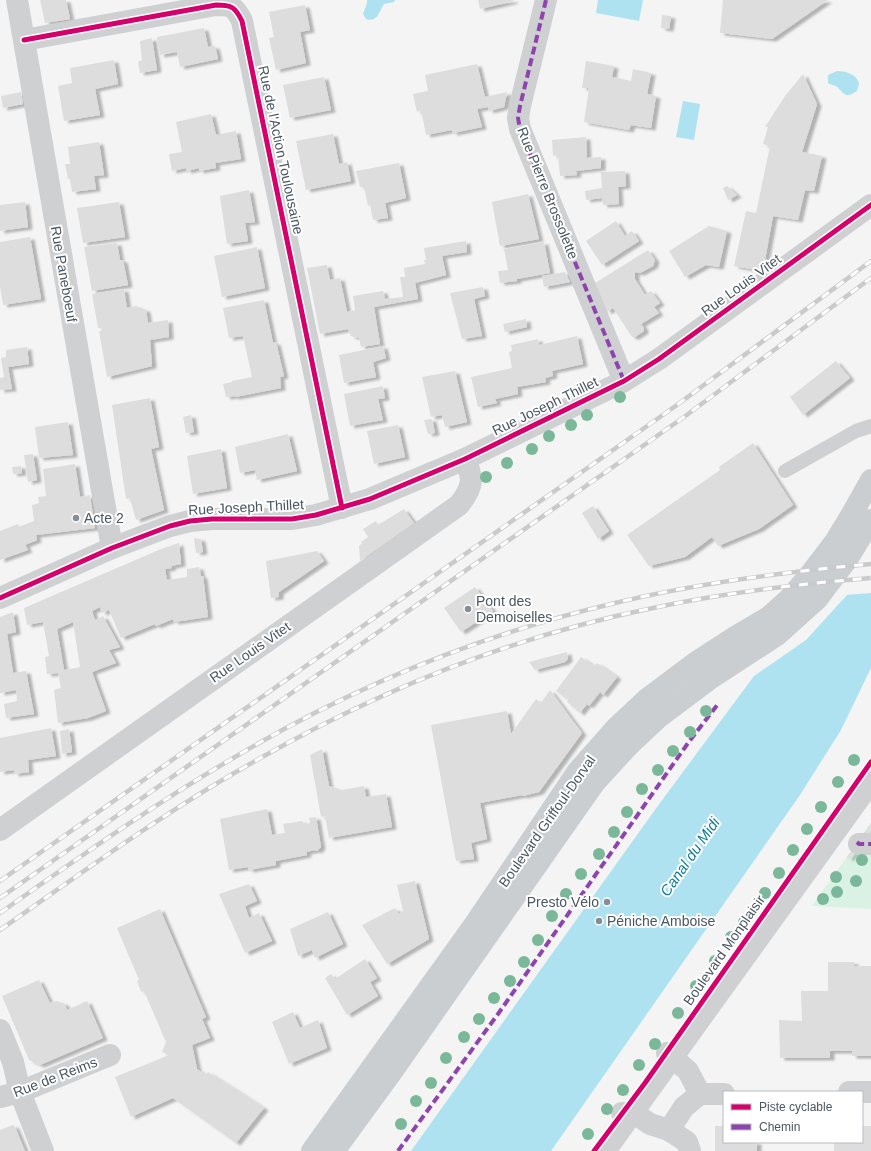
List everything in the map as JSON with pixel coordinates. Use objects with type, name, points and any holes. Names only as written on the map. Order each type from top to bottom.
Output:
[{"type":"main road","name":"Boulevard Griffoul-Dorval","points":[[312,1151],[474,924],[578,771],[616,728],[647,699],[695,663],[768,617],[789,599],[835,542],[871,480]]},
{"type":"main road","name":"Boulevard Griffoul-Dorval","points":[[334,1151],[391,1073],[595,782],[628,746],[659,717],[711,678],[777,635],[817,599],[848,558],[871,520]]},
{"type":"street","name":"Rue Paneboeuf","points":[[17,0],[112,548]]},
{"type":"street","name":"Rue Pierre Brossolette","points":[[546,0],[520,106],[518,118],[520,129],[624,381]]},
{"type":"street","name":"Rue de l'Action Toulousaine","points":[[24,40],[216,5],[229,5],[237,10],[242,21],[342,508]]},
{"type":"street","name":"Rue Louis Vitet","points":[[624,381],[659,359],[871,205]]},
{"type":"street","name":"Rue Joseph Thillet","points":[[0,598],[112,548],[170,526],[190,521],[292,519],[316,515],[370,499],[465,458],[624,381]]},
{"type":"street","name":"Rue Louis Vitet","points":[[0,830],[459,505],[468,493],[472,482],[471,472],[465,458]]},
{"type":"street","name":"Boulevard Monplaisir","points":[[605,1151],[628,1113],[839,828],[871,782]]},
{"type":"street","points":[[0,1030],[13,1062],[10,1094],[43,1151]]},
{"type":"street","name":"Rue de Reims","points":[[10,1094],[110,1055]]},
{"type":"street","points":[[670,1055],[688,1071],[700,1094]]},
{"type":"street","points":[[669,1130],[684,1107],[700,1094],[723,1094]]},
{"type":"street","points":[[628,1113],[650,1124],[669,1130],[687,1142],[690,1151]]},
{"type":"lane","points":[[785,471],[856,431],[871,426]]},
{"type":"green space","points":[[871,823],[871,909],[812,906]]},
{"type":"water","points":[[367,0],[395,0],[394,2],[384,4],[377,16],[370,20],[366,19],[363,14]]},
{"type":"water","points":[[598,0],[643,0],[639,21],[596,13]]},
{"type":"water","points":[[837,71],[847,72],[856,77],[859,83],[857,91],[850,95],[846,95],[836,86],[828,83],[828,75]]},
{"type":"water","points":[[683,101],[700,104],[694,140],[676,137]]},
{"type":"water","name":"Canal du Midi","points":[[871,562],[871,668],[841,730],[800,795],[551,1151],[411,1151],[657,807],[754,676],[806,640],[847,595]]},
{"type":"pier","points":[[871,560],[871,593],[845,595],[869,561]]},
{"type":"building","points":[[40,0],[66,0],[70,19],[45,23]]},
{"type":"building","points":[[478,0],[513,0],[514,1],[480,9]]},
{"type":"building","points":[[723,0],[828,0],[772,39],[720,33]]},
{"type":"building","points":[[305,5],[310,30],[300,32],[306,63],[276,70],[269,38],[274,37],[269,12]]},
{"type":"building","points":[[662,15],[671,16],[669,29],[661,28]]},
{"type":"building","points":[[204,28],[208,47],[215,46],[218,59],[180,67],[177,52],[160,55],[157,37]]},
{"type":"building","points":[[152,38],[157,70],[140,73],[138,62],[142,60],[140,41]]},
{"type":"building","points":[[114,60],[118,84],[95,89],[100,115],[64,121],[58,86],[72,83],[70,68]]},
{"type":"building","points":[[586,61],[614,66],[612,77],[631,81],[633,69],[651,73],[647,94],[656,96],[651,128],[631,125],[629,130],[584,122],[589,88],[582,88]]},
{"type":"building","points":[[477,64],[485,97],[507,92],[504,107],[489,111],[488,107],[477,109],[482,127],[453,133],[452,130],[426,135],[421,110],[417,112],[413,94],[428,91],[425,75]]},
{"type":"building","points":[[803,74],[817,104],[802,152],[822,156],[814,191],[805,190],[798,220],[773,216],[763,271],[734,266],[746,211],[756,213],[770,146],[763,144],[768,127],[765,127],[785,96]]},
{"type":"building","points":[[324,77],[331,110],[290,118],[283,85]]},
{"type":"building","points":[[21,92],[23,104],[3,108],[1,96]]},
{"type":"building","points":[[211,114],[216,135],[236,131],[241,159],[215,163],[216,168],[199,171],[199,168],[187,171],[186,168],[172,171],[169,154],[182,152],[176,122]]},
{"type":"building","points":[[333,134],[339,164],[347,162],[351,181],[306,190],[296,141]]},
{"type":"building","points":[[586,137],[587,158],[601,157],[601,168],[576,171],[577,175],[560,176],[558,155],[553,156],[552,140]]},
{"type":"building","points":[[99,142],[104,175],[94,176],[96,189],[72,192],[70,179],[68,179],[65,164],[70,164],[68,147]]},
{"type":"building","points":[[399,163],[406,198],[385,203],[388,218],[373,220],[364,187],[360,187],[356,171]]},
{"type":"building","points":[[625,171],[626,186],[618,187],[619,204],[603,205],[602,198],[586,200],[585,191],[602,188],[601,172]]},
{"type":"building","points":[[727,186],[737,195],[728,200],[723,188]]},
{"type":"building","points":[[249,190],[255,222],[245,223],[248,241],[227,244],[220,196]]},
{"type":"building","points":[[528,194],[539,239],[500,246],[492,202]]},
{"type":"building","points":[[25,202],[28,227],[0,231],[0,205]]},
{"type":"building","points":[[119,202],[125,237],[83,243],[77,208]]},
{"type":"building","points":[[616,221],[625,236],[632,231],[639,241],[602,265],[586,241]]},
{"type":"building","points":[[709,226],[727,231],[719,267],[706,265],[685,277],[669,251]]},
{"type":"building","points":[[30,237],[41,299],[3,305],[0,287],[0,242]]},
{"type":"building","points":[[466,241],[467,252],[442,256],[446,275],[415,283],[418,299],[374,307],[380,344],[361,347],[359,338],[351,336],[348,329],[320,334],[307,268],[327,265],[330,280],[340,278],[347,312],[355,310],[353,296],[383,291],[385,299],[403,297],[400,277],[405,277],[404,268],[425,264],[424,260],[426,260],[424,248]]},
{"type":"building","points":[[544,242],[550,273],[517,279],[517,281],[500,283],[498,271],[508,270],[504,249]]},
{"type":"building","points":[[117,243],[120,260],[123,260],[128,285],[92,291],[84,247]]},
{"type":"building","points":[[257,247],[265,288],[222,297],[214,256]]},
{"type":"building","points":[[648,250],[655,260],[653,266],[640,273],[635,272],[635,279],[645,295],[651,291],[660,303],[654,307],[659,313],[641,324],[644,331],[635,337],[632,337],[613,308],[607,312],[595,283]]},
{"type":"building","points":[[565,272],[570,282],[544,287],[542,276]]},
{"type":"building","points":[[483,287],[485,296],[474,299],[482,336],[462,339],[450,293]]},
{"type":"building","points":[[124,289],[127,308],[136,306],[146,310],[148,323],[168,320],[169,337],[150,340],[152,366],[107,377],[99,331],[102,331],[101,328],[98,328],[92,294]]},
{"type":"building","points":[[264,300],[273,343],[276,342],[284,376],[280,377],[281,388],[235,397],[226,397],[223,384],[252,377],[243,336],[229,338],[223,308]]},
{"type":"building","points":[[526,319],[527,327],[505,332],[503,324]]},
{"type":"building","points":[[577,336],[583,364],[552,371],[553,376],[545,378],[546,382],[517,387],[518,394],[495,399],[497,403],[478,407],[471,377],[512,368],[509,352],[512,351],[511,345],[538,339],[539,345]]},
{"type":"building","points":[[383,346],[386,358],[373,362],[376,377],[344,383],[339,355]]},
{"type":"building","points":[[27,347],[29,364],[8,367],[12,389],[0,390],[0,378],[4,377],[1,358],[6,357],[6,350]]},
{"type":"building","points":[[836,361],[850,378],[803,415],[790,397]]},
{"type":"building","points":[[455,371],[467,422],[445,427],[442,415],[431,417],[422,377]]},
{"type":"building","points":[[383,386],[385,398],[378,399],[383,420],[350,426],[344,394]]},
{"type":"building","points":[[150,398],[159,447],[151,449],[164,510],[136,520],[130,498],[126,499],[112,405]]},
{"type":"building","points":[[191,415],[194,432],[186,433],[183,417]]},
{"type":"building","points":[[432,419],[435,433],[428,434],[424,420]]},
{"type":"building","points":[[68,422],[73,455],[39,458],[35,427]]},
{"type":"building","points":[[398,425],[405,457],[374,464],[367,431]]},
{"type":"building","points":[[288,434],[297,471],[257,480],[255,470],[240,473],[235,447]]},
{"type":"building","points":[[753,443],[793,505],[759,529],[718,546],[712,537],[685,557],[649,566],[627,535],[720,470],[719,467]]},
{"type":"building","points":[[221,449],[227,488],[193,494],[187,456]]},
{"type":"building","points":[[33,454],[37,480],[28,482],[24,455]]},
{"type":"building","points":[[75,464],[80,497],[90,495],[95,528],[36,535],[37,540],[25,545],[28,550],[0,560],[0,531],[18,524],[19,527],[34,521],[32,505],[39,503],[38,497],[46,496],[43,469]]},
{"type":"building","points":[[21,466],[22,473],[13,474],[12,467]]},
{"type":"building","points":[[593,506],[609,531],[598,539],[582,513]]},
{"type":"building","points":[[404,509],[414,523],[360,561],[359,546],[362,543],[361,542],[368,537],[363,529],[376,521],[378,525]]},
{"type":"building","points":[[194,538],[201,539],[203,552],[196,553]]},
{"type":"building","points":[[179,543],[181,564],[165,569],[167,580],[187,577],[187,569],[199,567],[201,576],[203,576],[208,617],[174,622],[173,619],[156,626],[155,624],[121,638],[109,610],[102,613],[100,607],[92,611],[95,620],[103,616],[120,647],[109,650],[116,663],[92,672],[106,711],[88,718],[58,723],[54,690],[61,688],[58,673],[47,674],[45,657],[49,656],[43,622],[27,625],[24,608],[161,549]],"holes":[[[73,622],[80,667],[64,670],[57,629]]]},
{"type":"building","points":[[317,551],[324,561],[279,592],[279,597],[271,598],[266,561]]},
{"type":"building","name":"Pont des Demoiselles","points":[[475,587],[493,611],[461,632],[444,608]]},
{"type":"building","points":[[13,612],[16,632],[7,634],[13,673],[26,671],[34,714],[6,718],[4,704],[17,701],[16,690],[0,693],[0,617]]},
{"type":"building","points":[[567,652],[568,659],[565,662],[535,670],[529,662]]},
{"type":"building","points":[[581,657],[594,666],[597,663],[617,677],[603,695],[600,692],[589,706],[587,704],[580,713],[567,702],[568,700],[556,691]]},
{"type":"building","points":[[550,690],[582,733],[539,792],[480,803],[487,839],[471,843],[474,859],[456,861],[431,725],[507,711],[511,734],[536,699],[541,703]]},
{"type":"building","points":[[51,728],[56,756],[28,760],[29,772],[14,774],[14,770],[0,772],[0,738]]},
{"type":"building","points":[[69,729],[72,752],[62,754],[60,731]]},
{"type":"building","points":[[322,749],[329,786],[342,790],[364,786],[366,797],[386,794],[392,827],[329,838],[325,816],[321,817],[310,755]]},
{"type":"building","points":[[267,809],[272,835],[285,833],[283,824],[303,821],[303,825],[310,823],[309,818],[316,817],[321,847],[317,851],[306,852],[307,855],[276,861],[276,865],[249,870],[248,867],[229,870],[220,819]]},
{"type":"building","points":[[871,823],[871,828],[849,859],[847,857]]},
{"type":"building","points":[[415,881],[429,939],[387,964],[362,925],[395,908],[399,914],[403,911],[397,885]]},
{"type":"building","points":[[249,884],[257,901],[245,906],[249,918],[259,913],[272,941],[245,953],[219,894]]},
{"type":"building","points":[[160,909],[206,1017],[202,1019],[210,1038],[192,1045],[197,1069],[206,1075],[208,1072],[264,1108],[236,1143],[173,1098],[131,1117],[115,1077],[169,1055],[162,1052],[166,1042],[144,991],[141,992],[137,981],[139,980],[117,928]]},
{"type":"building","points":[[328,912],[343,944],[315,958],[312,950],[298,956],[290,929]]},
{"type":"building","points":[[365,959],[377,978],[370,982],[378,996],[347,1015],[325,978],[331,974],[335,979]]},
{"type":"building","points":[[828,962],[854,962],[854,966],[871,966],[871,1056],[852,1056],[852,1051],[830,1051],[830,1058],[780,1058],[779,1020],[802,1021],[801,991],[828,991]]},
{"type":"building","points":[[39,980],[50,1003],[57,1001],[65,1004],[67,1010],[87,1001],[103,1038],[40,1065],[29,1060],[2,996]]},
{"type":"building","points":[[293,1012],[300,1028],[318,1020],[327,1048],[289,1064],[272,1022]]},
{"type":"building","points":[[13,1125],[25,1151],[0,1151],[0,1130]]},
{"type":"building","points":[[715,1126],[723,1126],[723,1143],[757,1143],[757,1151],[715,1151]]},
{"type":"building","points":[[863,1126],[871,1126],[871,1151],[834,1151],[834,1143],[863,1143]]},
{"type":"railway","points":[[0,881],[677,405],[871,261]]},
{"type":"railway","points":[[0,898],[684,417],[871,278]]},
{"type":"railway","points":[[0,913],[145,813],[235,757],[324,708],[417,666],[513,631],[611,604],[675,590],[740,579],[871,564]]},
{"type":"railway","points":[[0,930],[150,826],[212,786],[291,741],[340,716],[442,671],[493,652],[546,635],[599,620],[653,608],[761,590],[871,578]]},
{"type":"marked path","points":[[546,0],[520,106],[518,118],[520,129],[624,381]]},
{"type":"marked path","points":[[398,1151],[498,1014],[688,743],[718,704]]},
{"type":"marked path","points":[[857,842],[859,844],[871,844]]},
{"type":"cycle path","points":[[24,40],[216,5],[229,6],[235,10],[242,21],[342,508]]},
{"type":"cycle path","points":[[0,598],[112,548],[170,526],[190,521],[212,519],[292,519],[316,515],[370,499],[465,459],[624,381],[659,359],[871,205]]},
{"type":"cycle path","points":[[594,1151],[645,1083],[871,762]]},
{"type":"place","name":"Acte 2","points":[[76,518]]},
{"type":"place","name":"Pont des Demoiselles","points":[[468,609]]},
{"type":"place","name":"Presto Vélo","points":[[607,902]]},
{"type":"place","name":"Péniche Amboise","points":[[599,921]]}]
